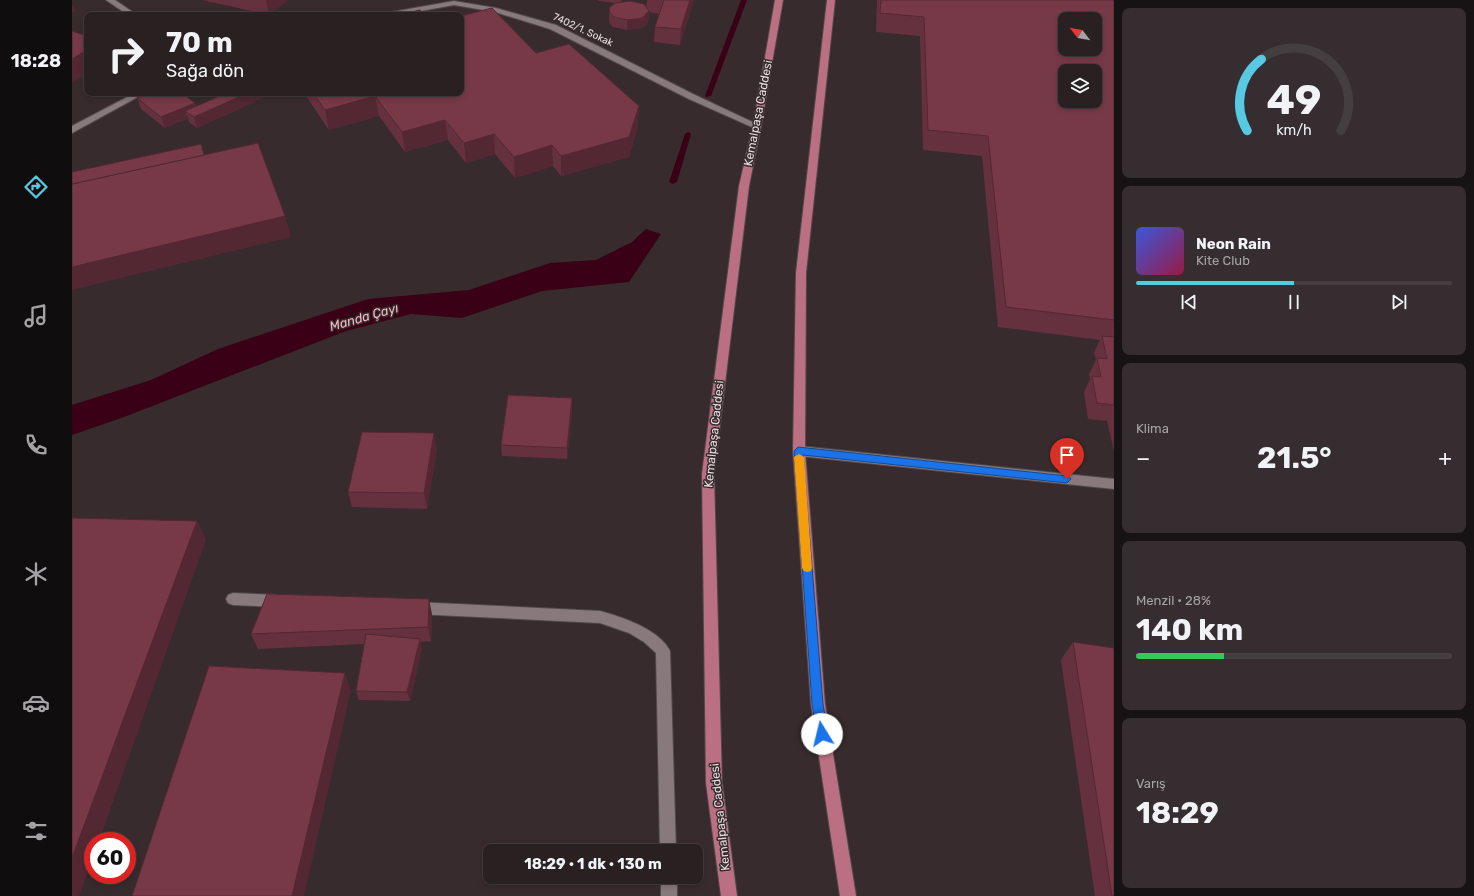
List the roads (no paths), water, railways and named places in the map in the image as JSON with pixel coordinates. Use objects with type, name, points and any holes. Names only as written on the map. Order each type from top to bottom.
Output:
[{"type":"main road","name":"Kemalpaşa Caddesi","points":[[729,896],[714,783],[708,474],[744,186],[757,126],[779,0]]},
{"type":"main road","points":[[830,0],[801,273],[798,451],[818,704],[848,896]]},
{"type":"street","points":[[110,0],[129,12]]},
{"type":"street","name":"7402/1. Sokak","points":[[403,12],[454,3],[496,10],[552,26],[692,97],[757,126]]},
{"type":"street","points":[[72,130],[135,96]]},
{"type":"street","points":[[798,451],[1114,484]]},
{"type":"street","points":[[233,599],[296,602]]},
{"type":"street","points":[[399,607],[600,617],[619,621],[636,629],[651,639],[663,651],[668,844]]},
{"type":"street","points":[[669,884],[669,896]]},
{"type":"water","name":"Manda Çayı","points":[[646,229],[661,234],[629,282],[542,291],[462,318],[411,314],[346,331],[124,417],[72,435],[72,405],[151,380],[218,349],[368,299],[469,290],[550,263],[596,260],[632,242]]},
{"type":"waterway","points":[[708,96],[744,0]]},
{"type":"waterway","points":[[673,182],[688,134]]}]
